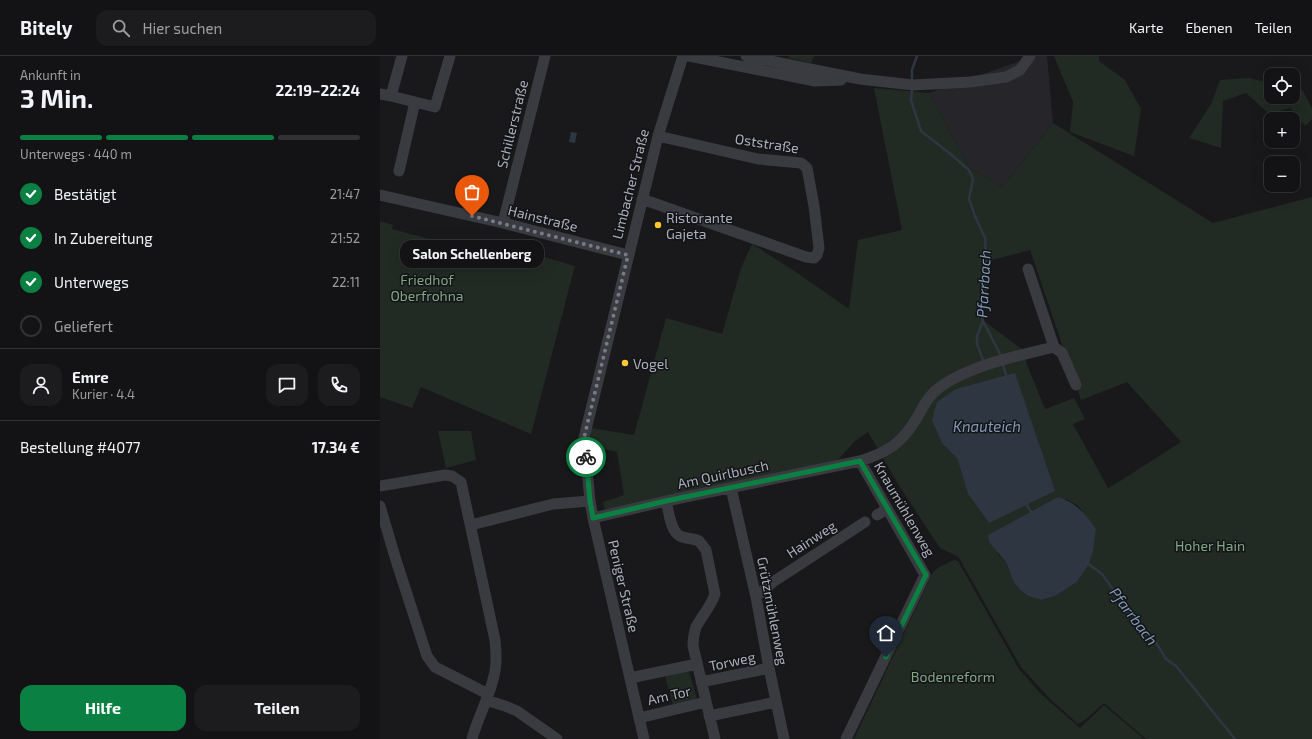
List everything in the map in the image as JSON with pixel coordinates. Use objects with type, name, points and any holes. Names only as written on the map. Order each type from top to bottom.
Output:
[{"type":"street","points":[[391,96],[402,56]]},
{"type":"street","points":[[380,94],[434,107],[450,56]]},
{"type":"street","name":"Schillerstraße","points":[[503,223],[545,56]]},
{"type":"street","name":"Limbacher Straße","points":[[584,438],[658,136],[683,56]]},
{"type":"street","points":[[689,56],[815,81],[860,79]]},
{"type":"street","points":[[746,56],[860,79],[913,85],[970,82],[1006,77],[1020,70],[1030,56]]},
{"type":"street","points":[[399,171],[415,102]]},
{"type":"street","name":"Oststraße","points":[[642,199],[806,257],[814,258],[817,255],[819,248],[814,206],[807,168],[801,163],[758,159],[658,136]]},
{"type":"street","name":"Hainstraße","points":[[380,195],[503,223],[628,255]]},
{"type":"street","points":[[1028,269],[1054,347],[1062,353],[1076,385]]},
{"type":"street","name":"Knaumühlenweg","points":[[846,739],[926,575],[882,512],[860,461],[878,455],[892,447],[903,437],[926,400],[940,387],[977,368],[1054,347]]},
{"type":"street","name":"Peniger Straße","points":[[584,438],[593,518],[644,739]]},
{"type":"street","name":"Am Quirlbusch","points":[[593,518],[666,501],[860,461]]},
{"type":"street","points":[[380,486],[445,475],[457,478],[461,482],[495,640],[496,654],[492,685],[472,739]]},
{"type":"street","name":"Grützmühlenweg","points":[[731,488],[756,597],[784,739]]},
{"type":"street","points":[[470,525],[553,504],[590,501]]},
{"type":"street","name":"Am Tor","points":[[666,501],[673,529],[676,533],[680,536],[699,541],[706,550],[715,594],[713,601],[696,628],[693,646],[715,739]]},
{"type":"street","points":[[380,506],[394,557],[427,656],[435,667],[487,697],[517,711],[556,739]]},
{"type":"street","name":"Hainweg","points":[[756,597],[773,582],[865,522]]},
{"type":"street","name":"Am Tor","points":[[630,678],[697,664]]},
{"type":"street","name":"Torweg","points":[[701,682],[769,668]]},
{"type":"street","name":"Am Tor","points":[[639,718],[706,702]]},
{"type":"street","points":[[709,716],[776,702]]},
{"type":"shaded area","points":[[1032,56],[1047,56],[1053,123],[1003,187],[970,169],[929,93]]},
{"type":"green space","points":[[789,56],[814,56],[811,63],[788,58]]},
{"type":"green space","points":[[1054,56],[1099,56],[1099,61],[1125,80],[1141,109],[1134,156],[1070,132],[1073,102]]},
{"type":"green space","points":[[1248,78],[1264,81],[1264,104],[1300,104],[1300,90],[1303,91],[1312,109],[1312,119],[1305,126],[1300,120],[1300,112],[1293,112],[1290,108],[1276,112],[1267,112],[1246,93],[1223,101],[1221,148],[1189,138],[1211,104],[1220,80]]},
{"type":"green space","name":"Hoher Hain","points":[[874,88],[929,93],[970,169],[1003,187],[1053,123],[1213,223],[1312,197],[1312,739],[1146,739],[1104,703],[1085,720],[1078,724],[1050,699],[1021,667],[959,558],[940,548],[898,484],[868,432],[854,442],[837,461],[605,512],[603,502],[624,495],[617,452],[590,446],[591,428],[634,435],[666,318],[722,334],[741,268],[752,244],[793,270],[849,309],[858,240],[902,230]],"holes":[[[1030,250],[1081,400],[1127,382],[1181,442],[1108,488],[1073,424],[1085,419],[1074,398],[1045,409],[1026,362],[1027,353],[984,321],[981,305],[987,292],[992,260]],[[957,458],[989,523],[968,494]],[[1066,499],[1078,506],[1096,529],[1089,564],[1077,582],[1055,596],[1041,600],[1028,596],[1020,590],[1013,581],[1006,562],[999,555],[989,535],[1031,512]]]},
{"type":"green space","name":"Friedhof Oberfrohna","points":[[380,221],[393,225],[392,229],[491,255],[496,243],[575,266],[531,434],[421,387],[412,408],[380,397]]},
{"type":"green space","points":[[438,431],[471,431],[476,460],[446,468]]},
{"type":"green space","name":"Bodenreform","points":[[954,560],[958,561],[1019,669],[1040,693],[1080,728],[1104,705],[1144,739],[854,739],[933,572],[939,567]]},
{"type":"green space","points":[[689,671],[697,699],[673,705],[665,676]]},
{"type":"water","points":[[571,132],[577,133],[575,143],[569,142]]},
{"type":"water","name":"Knauteich","points":[[1015,373],[1055,491],[989,523],[968,494],[957,458],[942,443],[932,420],[937,402],[956,389]]},
{"type":"water","points":[[1058,497],[1070,502],[1080,509],[1096,529],[1093,551],[1089,564],[1077,582],[1055,596],[1041,600],[1028,596],[1020,590],[1013,581],[1006,562],[989,542],[988,535]]},
{"type":"waterway","name":"Pfarrbach","points":[[912,82],[912,70],[917,56]]},
{"type":"waterway","name":"Pfarrbach","points":[[912,91],[911,100],[921,131],[969,170],[973,179],[969,199],[985,238],[986,259],[980,304],[983,321],[977,336],[977,344],[983,360]]},
{"type":"waterway","points":[[983,321],[1001,357]]},
{"type":"waterway","points":[[1002,362],[1006,375]]},
{"type":"waterway","name":"Pfarrbach","points":[[1027,505],[1031,512]]},
{"type":"waterway","name":"Pfarrbach","points":[[1087,563],[1102,574],[1129,612],[1157,644],[1166,659],[1176,666],[1235,739]]},
{"type":"way so far","points":[[472,216],[628,255],[584,438],[586,457]]},
{"type":"place","name":"Salon Schellenberg","points":[[472,216]]},
{"type":"place","name":"Ristorante Gajeta","points":[[658,225]]},
{"type":"place","name":"Vogel","points":[[625,363]]},
{"type":"route","points":[[586,457],[593,518],[666,501],[860,461],[926,575],[886,657]]}]
